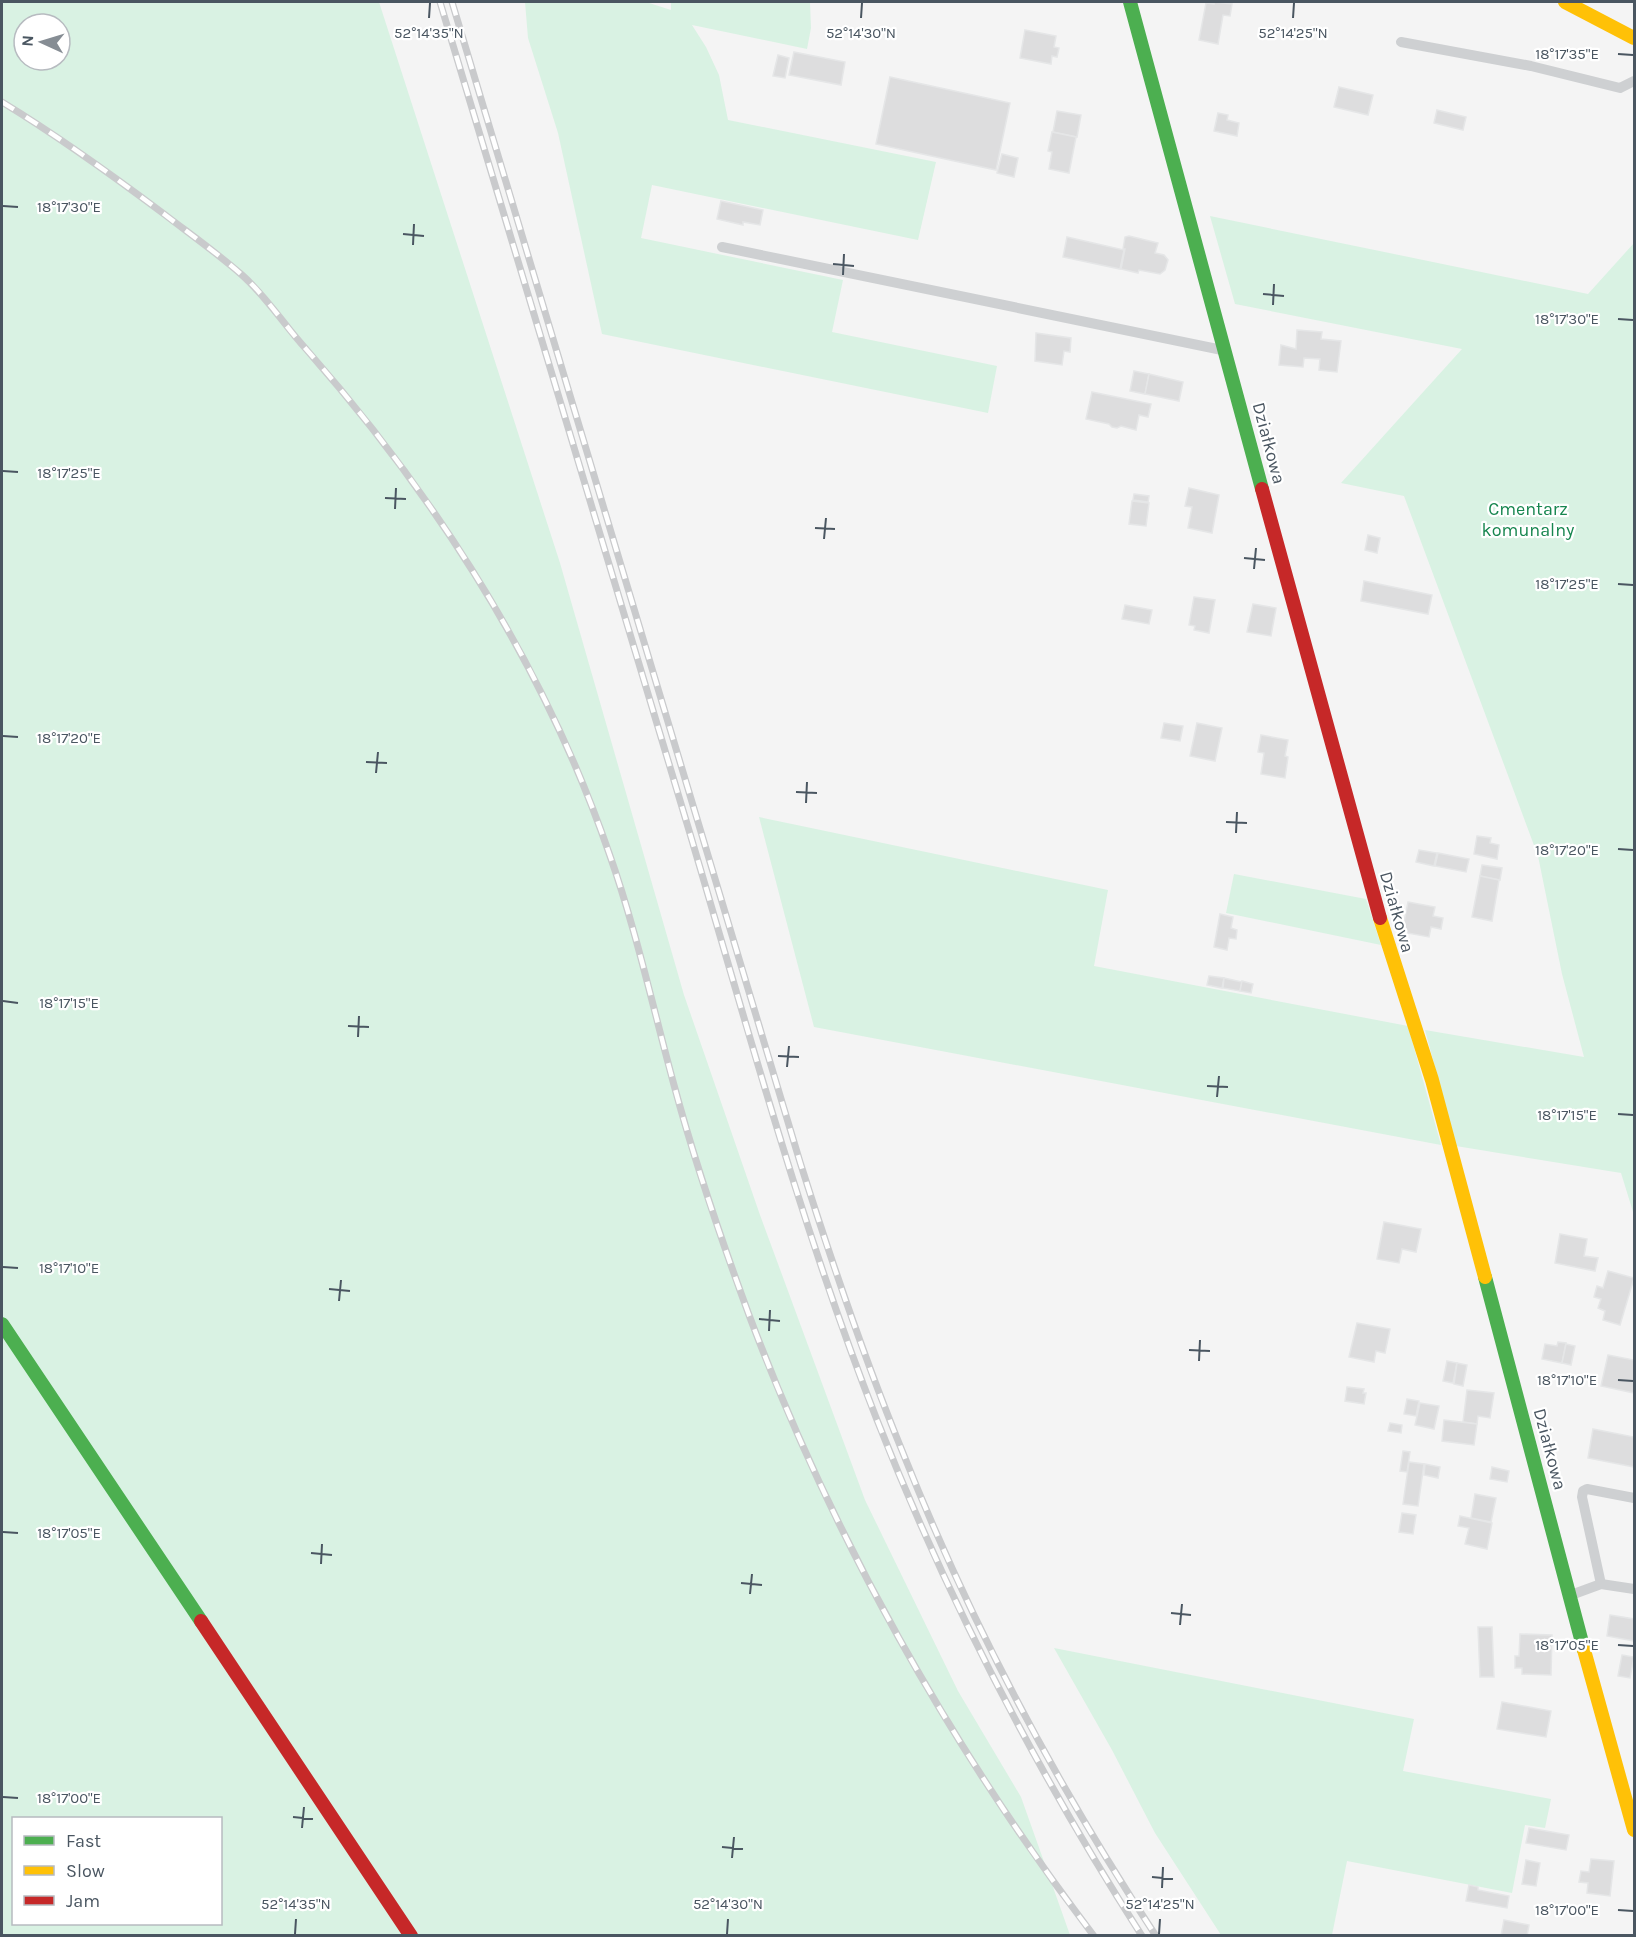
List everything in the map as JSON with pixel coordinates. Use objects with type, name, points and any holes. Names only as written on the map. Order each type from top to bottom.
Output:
[{"type":"street","name":"Działkowa","points":[[1130,2],[1367,874],[1393,963],[1435,1090],[1604,1724],[1635,1830]]},
{"type":"street","points":[[1565,2],[1635,38]]},
{"type":"street","points":[[2,1324],[411,1935]]},
{"type":"lane","points":[[1401,42],[1531,66],[1620,88],[1635,81]]},
{"type":"lane","points":[[722,247],[1226,351]]},
{"type":"lane","points":[[1601,1584],[1582,1491],[1587,1489],[1635,1498]]},
{"type":"lane","points":[[1570,1595],[1601,1584],[1635,1589]]},
{"type":"green space","points":[[2,2],[379,2],[560,563],[684,995],[760,1215],[865,1500],[958,1691],[1021,1797],[1070,1935],[2,1936]]},
{"type":"green space","points":[[525,2],[646,2],[671,10],[671,2],[810,2],[811,28],[807,49],[692,25],[706,47],[719,75],[728,120],[936,162],[918,240],[652,185],[641,238],[843,280],[832,332],[997,366],[988,413],[602,334],[558,133],[528,38]]},
{"type":"green space","name":"Cmentarz komunalny","points":[[1210,216],[1588,294],[1634,243],[1634,1215],[1621,1173],[1456,1146],[1425,1030],[1584,1057],[1562,974],[1538,856],[1404,496],[1341,483],[1462,349],[1235,304]]},
{"type":"green space","points":[[759,817],[1108,890],[1094,966],[1408,1026],[1441,1145],[814,1027]]},
{"type":"green space","points":[[1234,874],[1366,899],[1381,945],[1226,913]]},
{"type":"green space","points":[[1054,1648],[1414,1719],[1403,1771],[1551,1799],[1545,1828],[1525,1825],[1512,1893],[1347,1861],[1332,1935],[1221,1935],[1155,1833],[1112,1750]]},
{"type":"building","points":[[1214,2],[1232,4],[1230,16],[1223,15],[1218,44],[1199,40],[1206,3],[1214,4]]},
{"type":"building","points":[[1025,30],[1056,36],[1054,47],[1059,48],[1057,57],[1052,56],[1051,64],[1020,58]]},
{"type":"building","points":[[794,52],[845,62],[841,85],[789,75]]},
{"type":"building","points":[[778,55],[789,58],[785,78],[773,76]]},
{"type":"building","points":[[890,77],[1010,103],[996,170],[876,144]]},
{"type":"building","points":[[1339,87],[1373,95],[1368,115],[1334,107]]},
{"type":"building","points":[[1437,110],[1466,117],[1463,130],[1434,123]]},
{"type":"building","points":[[1057,111],[1081,115],[1077,137],[1053,132]]},
{"type":"building","points":[[1218,113],[1228,115],[1227,120],[1239,123],[1237,136],[1214,131]]},
{"type":"building","points":[[1052,132],[1076,137],[1069,173],[1049,169],[1052,152],[1048,151]]},
{"type":"building","points":[[1002,154],[1018,158],[1014,177],[997,173]]},
{"type":"building","points":[[721,201],[763,210],[760,225],[743,222],[743,225],[717,219]]},
{"type":"building","points":[[1067,237],[1124,250],[1120,269],[1063,257]]},
{"type":"building","points":[[1125,237],[1158,243],[1155,253],[1164,255],[1168,260],[1165,270],[1160,274],[1139,270],[1138,273],[1121,269]]},
{"type":"building","points":[[1297,330],[1322,332],[1321,339],[1341,341],[1337,372],[1319,370],[1320,359],[1304,358],[1303,367],[1279,365],[1281,345],[1296,349]]},
{"type":"building","points":[[1036,333],[1071,338],[1070,352],[1064,351],[1062,365],[1035,361]]},
{"type":"building","points":[[1134,371],[1149,374],[1145,394],[1130,391]]},
{"type":"building","points":[[1149,374],[1183,382],[1179,401],[1145,394]]},
{"type":"building","points":[[1092,392],[1151,404],[1148,417],[1139,415],[1136,430],[1121,426],[1112,427],[1109,424],[1086,419]]},
{"type":"building","points":[[1189,488],[1219,495],[1212,533],[1188,528],[1192,507],[1185,506]]},
{"type":"building","points":[[1134,494],[1149,496],[1148,502],[1133,500]]},
{"type":"building","points":[[1132,501],[1149,503],[1146,526],[1129,524]]},
{"type":"building","points":[[1368,535],[1380,538],[1377,553],[1365,550]]},
{"type":"building","points":[[1364,581],[1432,595],[1428,614],[1361,601]]},
{"type":"building","points":[[1194,597],[1215,600],[1209,633],[1194,630],[1195,626],[1189,625]]},
{"type":"building","points":[[1253,604],[1276,608],[1271,636],[1247,632]]},
{"type":"building","points":[[1125,605],[1152,610],[1149,624],[1122,619]]},
{"type":"building","points":[[1164,723],[1183,726],[1180,741],[1161,738]]},
{"type":"building","points":[[1197,723],[1222,728],[1215,761],[1190,756]]},
{"type":"building","points":[[1261,735],[1288,740],[1285,778],[1261,774],[1264,753],[1258,752]]},
{"type":"building","points":[[1477,836],[1491,838],[1490,843],[1499,845],[1497,859],[1474,854]]},
{"type":"building","points":[[1419,850],[1437,853],[1434,866],[1416,862]]},
{"type":"building","points":[[1438,853],[1469,859],[1466,872],[1435,866]]},
{"type":"building","points":[[1482,865],[1502,868],[1500,880],[1480,876]]},
{"type":"building","points":[[1480,876],[1499,880],[1492,921],[1472,917]]},
{"type":"building","points":[[1408,902],[1435,907],[1433,916],[1443,918],[1441,929],[1431,927],[1429,937],[1402,932]]},
{"type":"building","points":[[1220,914],[1233,917],[1231,928],[1237,930],[1236,939],[1229,938],[1227,950],[1214,947]]},
{"type":"building","points":[[1209,976],[1224,978],[1222,988],[1207,985]]},
{"type":"building","points":[[1224,978],[1242,982],[1240,991],[1223,988]]},
{"type":"building","points":[[1242,981],[1253,984],[1251,993],[1240,991]]},
{"type":"building","points":[[1384,1222],[1421,1229],[1416,1252],[1402,1249],[1399,1263],[1377,1259]]},
{"type":"building","points":[[1560,1234],[1587,1239],[1584,1256],[1598,1258],[1595,1271],[1555,1263]]},
{"type":"building","points":[[1608,1271],[1634,1278],[1620,1325],[1603,1320],[1605,1311],[1598,1308],[1601,1299],[1594,1297],[1597,1286],[1603,1288]]},
{"type":"building","points":[[1357,1323],[1390,1329],[1385,1353],[1376,1351],[1374,1362],[1349,1357]]},
{"type":"building","points":[[1558,1342],[1566,1343],[1562,1363],[1542,1359],[1545,1344],[1557,1346]]},
{"type":"building","points":[[1566,1344],[1575,1346],[1571,1365],[1562,1363]]},
{"type":"building","points":[[1608,1355],[1634,1360],[1634,1393],[1601,1386]]},
{"type":"building","points":[[1447,1361],[1457,1363],[1453,1383],[1443,1381]]},
{"type":"building","points":[[1457,1363],[1467,1365],[1463,1386],[1454,1384]]},
{"type":"building","points":[[1347,1387],[1364,1389],[1363,1393],[1366,1393],[1364,1404],[1345,1401]]},
{"type":"building","points":[[1467,1390],[1494,1393],[1490,1418],[1478,1416],[1477,1424],[1463,1422]]},
{"type":"building","points":[[1407,1399],[1419,1401],[1416,1416],[1404,1414]]},
{"type":"building","points":[[1420,1403],[1439,1406],[1434,1429],[1415,1425]]},
{"type":"building","points":[[1444,1420],[1477,1424],[1474,1445],[1442,1441]]},
{"type":"building","points":[[1390,1423],[1402,1425],[1401,1433],[1388,1431]]},
{"type":"building","points":[[1593,1429],[1634,1437],[1634,1467],[1588,1458]]},
{"type":"building","points":[[1403,1451],[1410,1452],[1407,1472],[1400,1471]]},
{"type":"building","points":[[1409,1462],[1424,1464],[1418,1506],[1403,1504]]},
{"type":"building","points":[[1425,1464],[1440,1467],[1438,1478],[1424,1475]]},
{"type":"building","points":[[1492,1467],[1509,1471],[1507,1482],[1490,1479]]},
{"type":"building","points":[[1475,1494],[1496,1498],[1491,1522],[1471,1518]]},
{"type":"building","points":[[1402,1513],[1416,1515],[1413,1534],[1399,1532]]},
{"type":"building","points":[[1460,1516],[1492,1523],[1487,1549],[1465,1544],[1469,1528],[1458,1526]]},
{"type":"building","points":[[1610,1615],[1634,1619],[1634,1641],[1607,1636]]},
{"type":"building","points":[[1478,1627],[1492,1627],[1494,1677],[1480,1677]]},
{"type":"building","points":[[1520,1634],[1552,1635],[1551,1675],[1522,1674],[1522,1668],[1515,1668],[1515,1656],[1519,1656]]},
{"type":"building","points":[[1622,1655],[1634,1657],[1630,1678],[1618,1676]]},
{"type":"building","points":[[1502,1702],[1551,1711],[1546,1737],[1497,1729]]},
{"type":"building","points":[[1529,1828],[1569,1835],[1566,1850],[1526,1843]]},
{"type":"building","points":[[1591,1859],[1614,1861],[1610,1896],[1587,1893],[1588,1883],[1579,1882],[1581,1871],[1589,1872]]},
{"type":"building","points":[[1526,1860],[1540,1863],[1536,1886],[1522,1884]]},
{"type":"building","points":[[1469,1885],[1478,1887],[1478,1890],[1509,1896],[1507,1908],[1466,1901]]},
{"type":"building","points":[[1504,1920],[1529,1925],[1527,1936],[1501,1936]]},
{"type":"railway","points":[[440,2],[776,1125],[849,1347],[904,1487],[964,1619],[1066,1811],[1142,1936]]},
{"type":"railway","points":[[452,2],[800,1162],[861,1345],[929,1516],[986,1640],[1050,1761],[1119,1879],[1156,1936]]},
{"type":"railway","points":[[2,102],[125,185],[213,251],[251,284],[354,406],[399,464],[442,524],[482,586],[553,716],[583,783],[628,910],[682,1114],[728,1258],[782,1397],[818,1479],[857,1559],[943,1715],[1041,1864],[1094,1936]]},
{"type":"traffic: fast","points":[[1130,2],[1262,489]]},
{"type":"traffic: fast","points":[[1485,1277],[1584,1650]]},
{"type":"traffic: fast","points":[[2,1324],[201,1621]]},
{"type":"traffic: slow","points":[[1565,2],[1634,38]]},
{"type":"traffic: slow","points":[[1380,918],[1432,1080],[1485,1277]]},
{"type":"traffic: slow","points":[[1584,1650],[1634,1830]]},
{"type":"traffic: jam","points":[[1262,489],[1380,918]]},
{"type":"traffic: jam","points":[[201,1621],[411,1936]]}]
